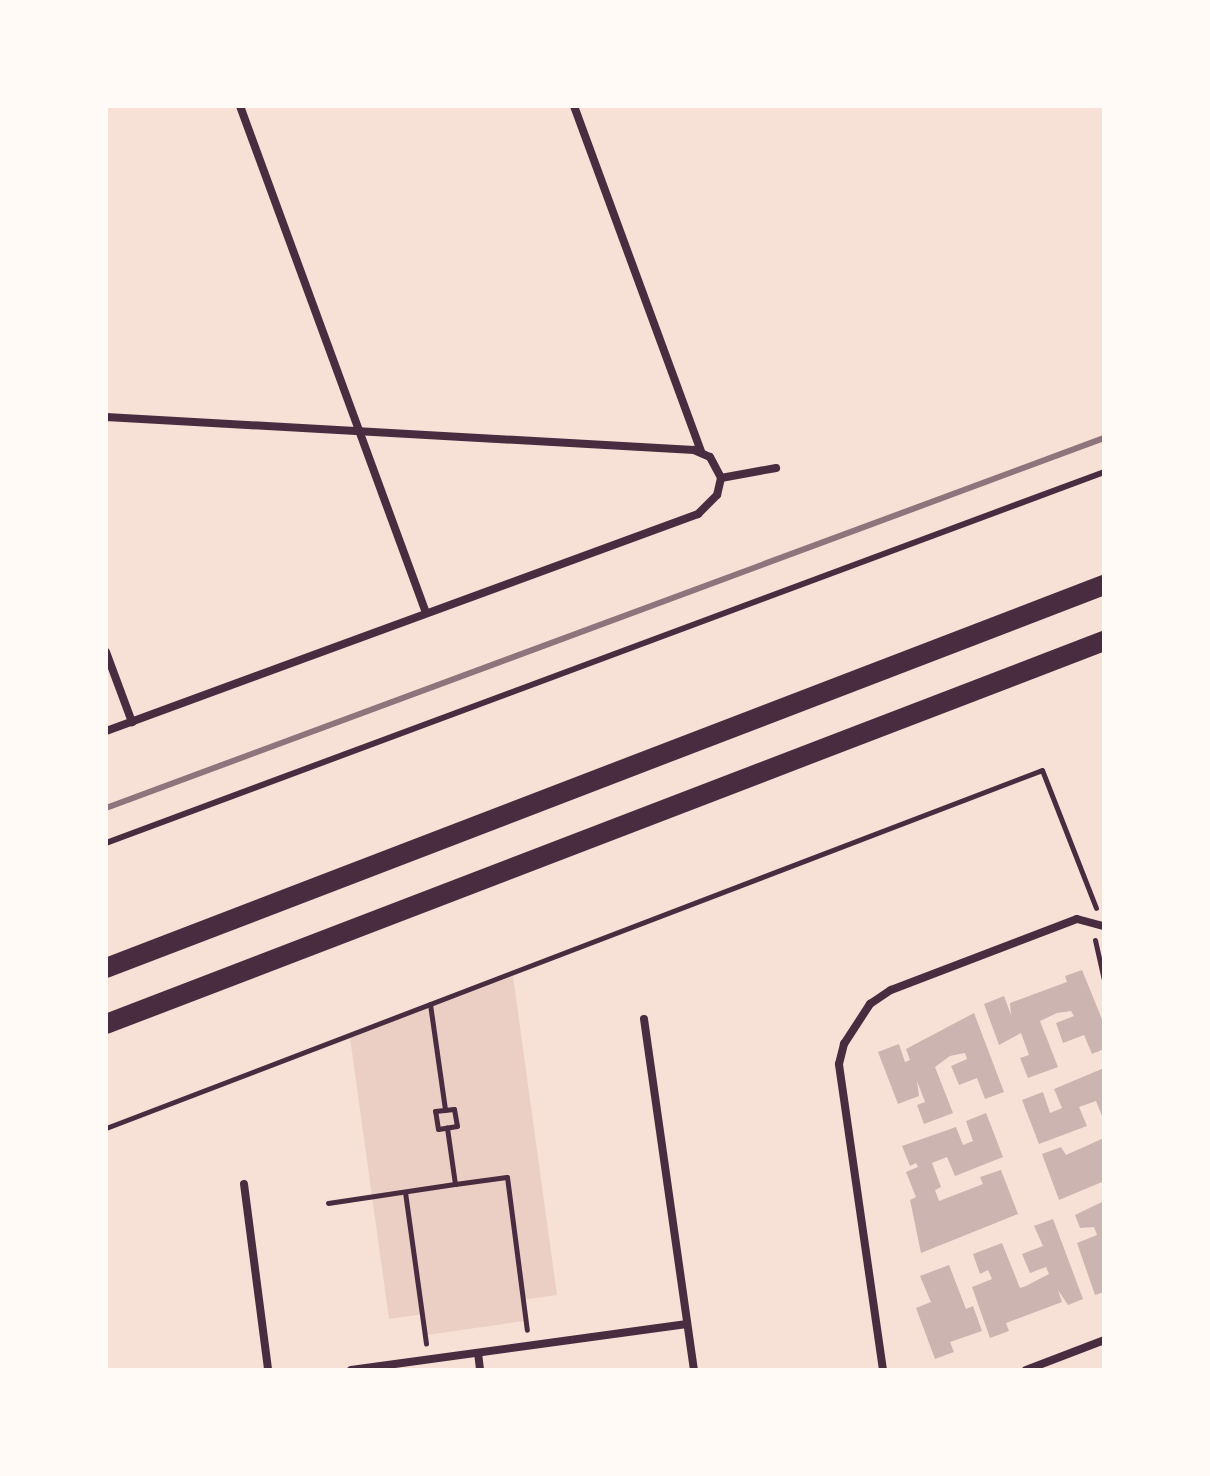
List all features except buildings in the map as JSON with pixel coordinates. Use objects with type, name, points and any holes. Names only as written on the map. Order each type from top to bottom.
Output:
[{"type":"main road","points":[[106,968],[1104,585]]},
{"type":"main road","points":[[106,1024],[1104,641]]},
{"type":"street","points":[[240,106],[426,613]]},
{"type":"street","points":[[574,106],[702,452],[721,478]]},
{"type":"street","points":[[106,417],[702,452]]},
{"type":"street","points":[[721,478],[776,468]]},
{"type":"street","points":[[106,731],[689,517],[712,502],[721,478]]},
{"type":"street","points":[[106,652],[132,722]]},
{"type":"street","points":[[883,1370],[839,1064],[844,1044],[870,1004],[891,990],[1077,919],[1103,926]]},
{"type":"street","points":[[644,1019],[694,1370]]},
{"type":"street","points":[[244,1184],[268,1370]]},
{"type":"street","points":[[351,1370],[687,1324]]},
{"type":"street","points":[[1026,1370],[1104,1340]]},
{"type":"street","points":[[478,1353],[480,1370]]},
{"type":"lane","points":[[106,843],[1104,472]]},
{"type":"path","points":[[106,1128],[1042,770],[1103,926],[1094,941],[1104,980]]},
{"type":"path","points":[[430,1004],[445,1110]]},
{"type":"path","points":[[454,1109],[457,1126],[447,1128],[438,1129],[435,1111],[454,1109]]},
{"type":"path","points":[[447,1128],[455,1184]]},
{"type":"path","points":[[328,1203],[507,1177],[528,1330],[513,1332]]},
{"type":"path","points":[[405,1192],[425,1344],[439,1342]]},
{"type":"shaded area","points":[[513,976],[557,1295],[521,1300],[524,1321],[427,1335],[424,1314],[389,1319],[350,1038]]},
{"type":"railway","points":[[106,808],[1104,438]]}]
